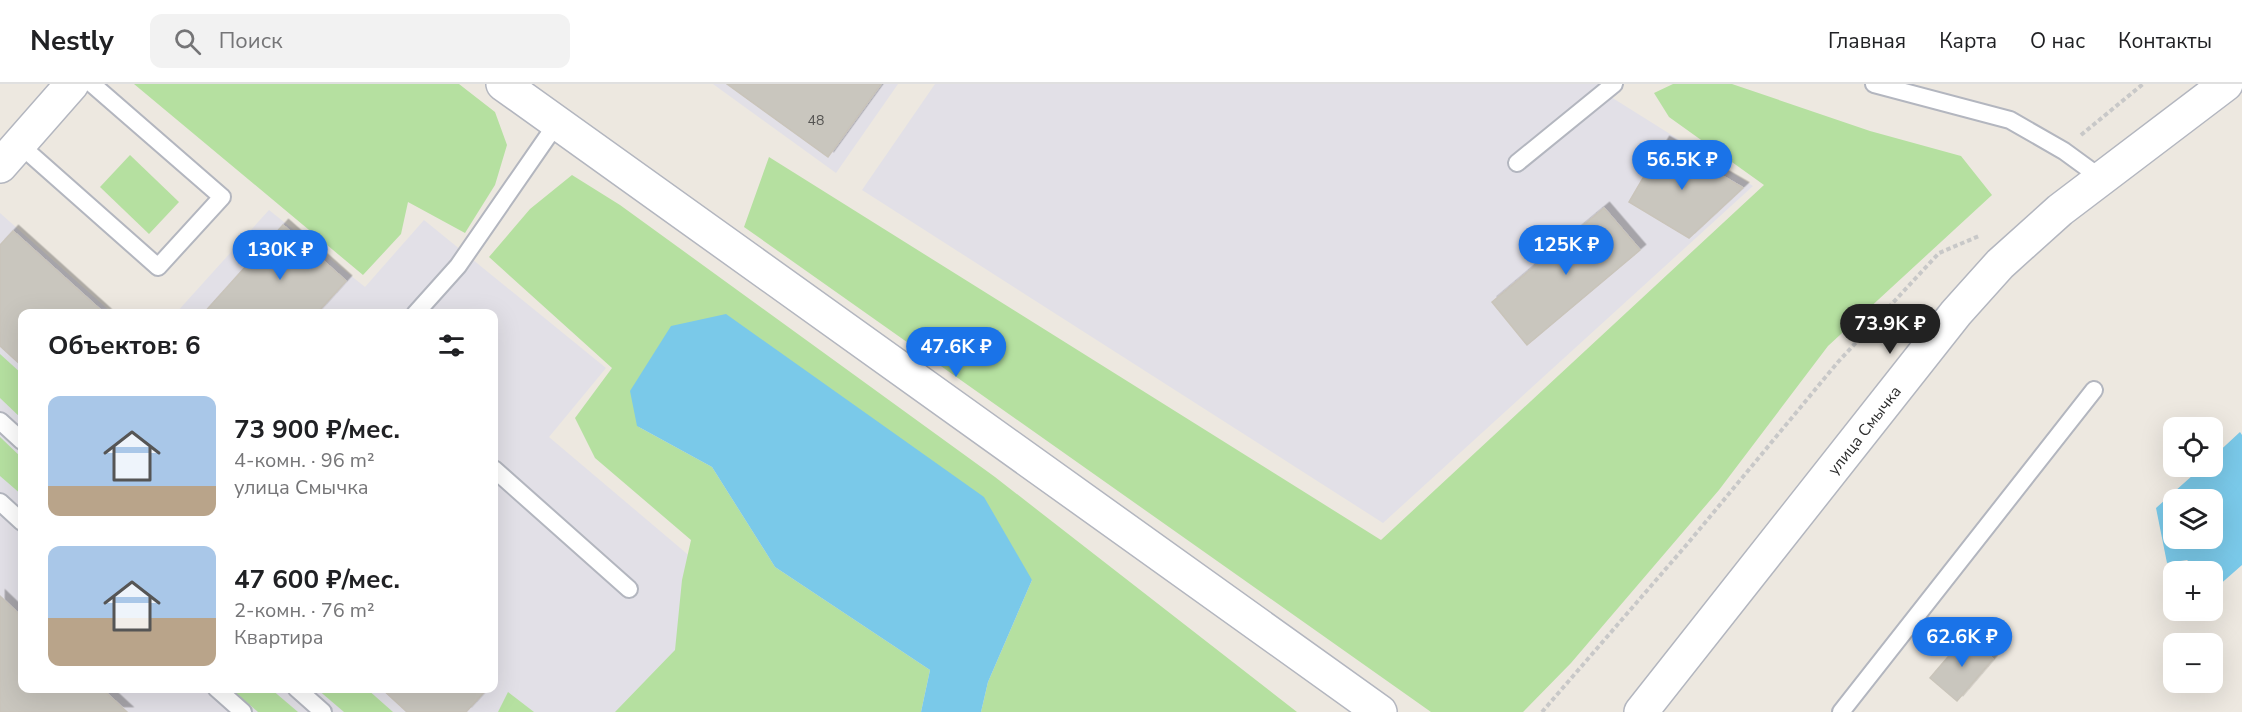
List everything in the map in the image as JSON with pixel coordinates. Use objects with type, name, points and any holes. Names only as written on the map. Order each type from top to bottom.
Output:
[{"type":"street","points":[[10,155],[72,84]]},
{"type":"street","points":[[503,84],[1380,712]]},
{"type":"street","name":"улица Смычка","points":[[1641,712],[1956,313],[2000,264],[2060,210],[2226,84]]},
{"type":"lane","points":[[10,155],[158,267],[222,197],[92,84]]},
{"type":"lane","points":[[1517,163],[1614,84]]},
{"type":"lane","points":[[1874,84],[2010,120],[2064,151],[2101,178]]},
{"type":"lane","points":[[419,309],[458,266],[557,123]]},
{"type":"lane","points":[[1841,712],[2094,390]]},
{"type":"lane","points":[[0,421],[18,437]]},
{"type":"lane","points":[[498,473],[629,589]]},
{"type":"lane","points":[[0,502],[18,518]]},
{"type":"lane","points":[[222,693],[243,712]]},
{"type":"lane","points":[[302,693],[323,712]]},
{"type":"path","points":[[2064,151],[2094,123],[2143,84]]},
{"type":"path","points":[[1542,712],[1689,542],[1838,362],[1939,254],[1988,231]]},
{"type":"shaded area","points":[[713,84],[898,84],[836,173]]},
{"type":"shaded area","points":[[935,84],[1600,84],[1603,92],[1753,186],[1383,523],[862,190]]},
{"type":"shaded area","points":[[269,210],[365,287],[424,220],[606,368],[549,437],[874,712],[0,712],[0,213],[108,309],[18,309],[18,693],[498,693],[498,309],[180,309]]},
{"type":"green space","points":[[134,84],[459,84],[495,112],[507,145],[495,185],[465,233],[408,202],[401,234],[363,275]]},
{"type":"green space","points":[[1673,84],[1732,84],[1870,131],[1961,156],[1992,195],[1828,346],[1719,490],[1571,663],[1523,712],[1431,712],[744,227],[769,157],[1381,540],[1764,185],[1669,117],[1654,93]]},
{"type":"green space","points":[[130,155],[179,202],[149,234],[100,187]]},
{"type":"green space","points":[[572,175],[620,205],[995,477],[1297,712],[981,712],[988,682],[1032,580],[637,426],[712,467],[775,567],[930,670],[921,712],[615,712],[675,650],[682,580],[691,540],[595,458],[575,418],[612,368],[489,257],[530,209]]},
{"type":"green space","points":[[0,354],[18,370],[18,415],[0,398]]},
{"type":"green space","points":[[0,437],[18,454],[18,492],[0,476]]},
{"type":"green space","points":[[508,692],[534,712],[498,712]]},
{"type":"green space","points":[[236,693],[276,693],[298,712],[258,712]]},
{"type":"green space","points":[[322,693],[372,693],[393,712],[344,712]]},
{"type":"water","points":[[726,314],[984,497],[1032,580],[988,682],[981,712],[921,712],[930,670],[775,567],[712,467],[637,426],[630,391],[671,326]]},
{"type":"water","points":[[2240,432],[2242,435],[2242,565],[2223,582],[2223,561],[2167,561],[2164,549],[2223,549],[2223,489],[2177,489],[2191,477],[2223,477],[2223,448]]},
{"type":"water","points":[[2163,502],[2163,543],[2156,508]]},
{"type":"building","points":[[727,84],[881,84],[828,157]]},
{"type":"building","points":[[1664,142],[1743,188],[1689,238],[1629,202]]},
{"type":"building","points":[[1604,208],[1640,250],[1527,345],[1492,302]]},
{"type":"building","points":[[283,225],[346,281],[321,309],[207,309]]},
{"type":"building","points":[[13,231],[99,309],[18,309],[18,362],[0,346],[0,245]]},
{"type":"building","points":[[0,596],[18,613],[18,693],[106,693],[127,712],[0,712]]},
{"type":"building","points":[[1966,636],[1993,659],[1957,701],[1930,678]]},
{"type":"building","points":[[386,693],[483,693],[466,712],[407,712]]}]
